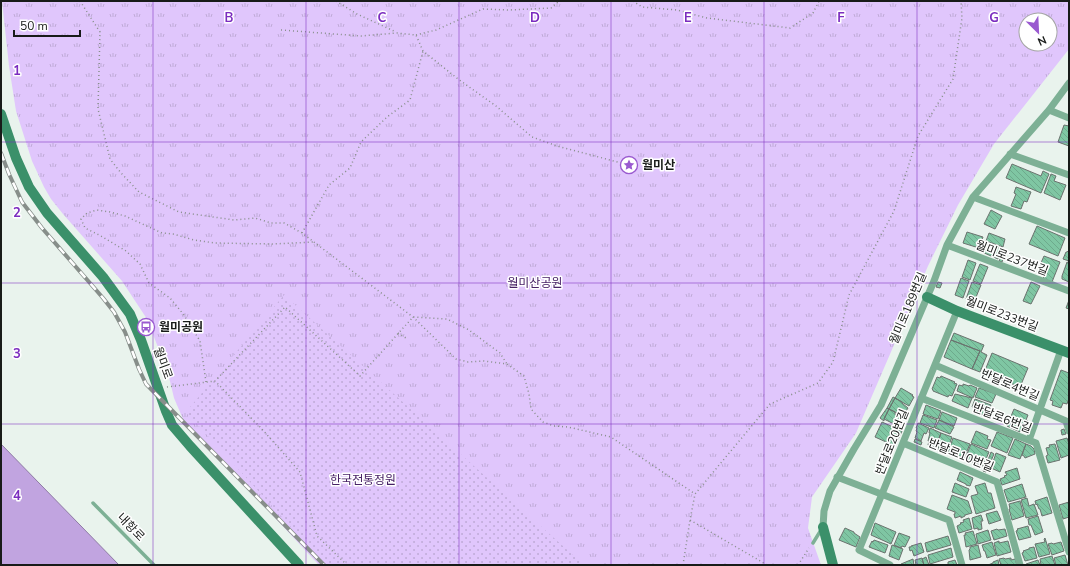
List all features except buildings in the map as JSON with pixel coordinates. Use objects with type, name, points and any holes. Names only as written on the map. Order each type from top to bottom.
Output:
[{"type":"main road","name":"월미로","points":[[1,114],[16,158],[29,187],[47,213],[103,277],[130,314],[172,425],[300,565]]},
{"type":"main road","name":"월미로233번길","points":[[927,297],[1065,351]]},
{"type":"main road","name":"월미로189번길","points":[[823,527],[833,565]]},
{"type":"street","name":"월미로189번길","points":[[823,527],[824,511],[830,490],[881,405],[934,281],[947,245],[973,197],[1049,110],[1069,83]]},
{"type":"street","points":[[1049,110],[1069,118]]},
{"type":"street","points":[[1010,154],[1069,175]]},
{"type":"street","points":[[973,197],[1069,233]]},
{"type":"street","name":"월미로237번길","points":[[947,245],[1069,291]]},
{"type":"street","name":"반달로20번길","points":[[890,565],[859,550],[958,310]]},
{"type":"street","points":[[1029,440],[1039,410],[1065,351]]},
{"type":"street","name":"반달로4번길","points":[[935,365],[1066,422],[1069,431]]},
{"type":"street","name":"반달로6번길","points":[[921,398],[1036,443],[1069,552]]},
{"type":"street","name":"반달로10번길","points":[[903,444],[997,482],[1020,565]]},
{"type":"street","points":[[837,477],[949,520],[962,565]]},
{"type":"lane","name":"내항로","points":[[93,502],[154,565]]},
{"type":"lane","points":[[813,542],[823,527]]},
{"type":"path","points":[[80,1],[100,32],[98,109],[110,159],[139,192],[179,212],[234,220],[254,218],[271,223],[284,223],[314,242],[413,317],[456,359],[468,362],[484,361],[507,364]]},
{"type":"path","points":[[336,1],[357,14],[397,33]]},
{"type":"path","points":[[281,30],[361,36],[397,33],[416,35],[436,30],[483,9],[510,10],[551,8],[559,1]]},
{"type":"path","points":[[633,1],[642,7],[678,10],[707,18],[790,28],[813,13],[819,1]]},
{"type":"path","points":[[683,565],[695,494],[770,404],[818,383],[833,362],[849,295],[894,210],[918,136],[953,79],[962,18],[960,1]]},
{"type":"path","points":[[416,35],[423,52],[496,106],[532,138],[629,165]]},
{"type":"path","points":[[302,234],[329,185],[350,168],[361,142],[387,117],[410,100],[423,52]]},
{"type":"path","points":[[206,382],[200,341],[184,315],[170,298],[149,283],[140,264],[126,251],[85,228],[82,219],[87,213],[97,210],[110,212],[125,216],[162,233],[215,243],[273,244],[314,242]]},
{"type":"path","points":[[158,388],[215,381],[285,307],[360,376],[413,317]]},
{"type":"path","points":[[413,317],[447,319],[469,330],[500,353],[507,364],[524,376],[531,408],[543,422],[554,426],[568,427],[611,437],[695,494]]},
{"type":"path","points":[[398,333],[406,338]]},
{"type":"path","points":[[215,381],[261,428],[300,472],[317,536],[347,565]]},
{"type":"path","points":[[690,520],[767,565]]},
{"type":"path","points":[[798,565],[813,542]]},
{"type":"green space","name":"월미산공원","points":[[2,1],[1069,1],[1069,49],[994,144],[958,205],[928,266],[856,433],[812,497],[808,528],[821,565],[319,565],[183,419],[174,398],[168,373],[147,319],[122,281],[51,199],[32,161],[16,111],[9,66]]},
{"type":"green space","name":"한국전통정원","points":[[284,295],[584,565],[326,565],[186,412]]},
{"type":"shaded area","points":[[1,444],[119,565],[1,565]]},
{"type":"railway","points":[[1,153],[22,202],[42,228],[114,312],[125,332],[146,384],[324,565]]},
{"type":"place","name":"월미산","points":[[629,165]]},
{"type":"place","name":"월미공원","points":[[146,327]]}]
